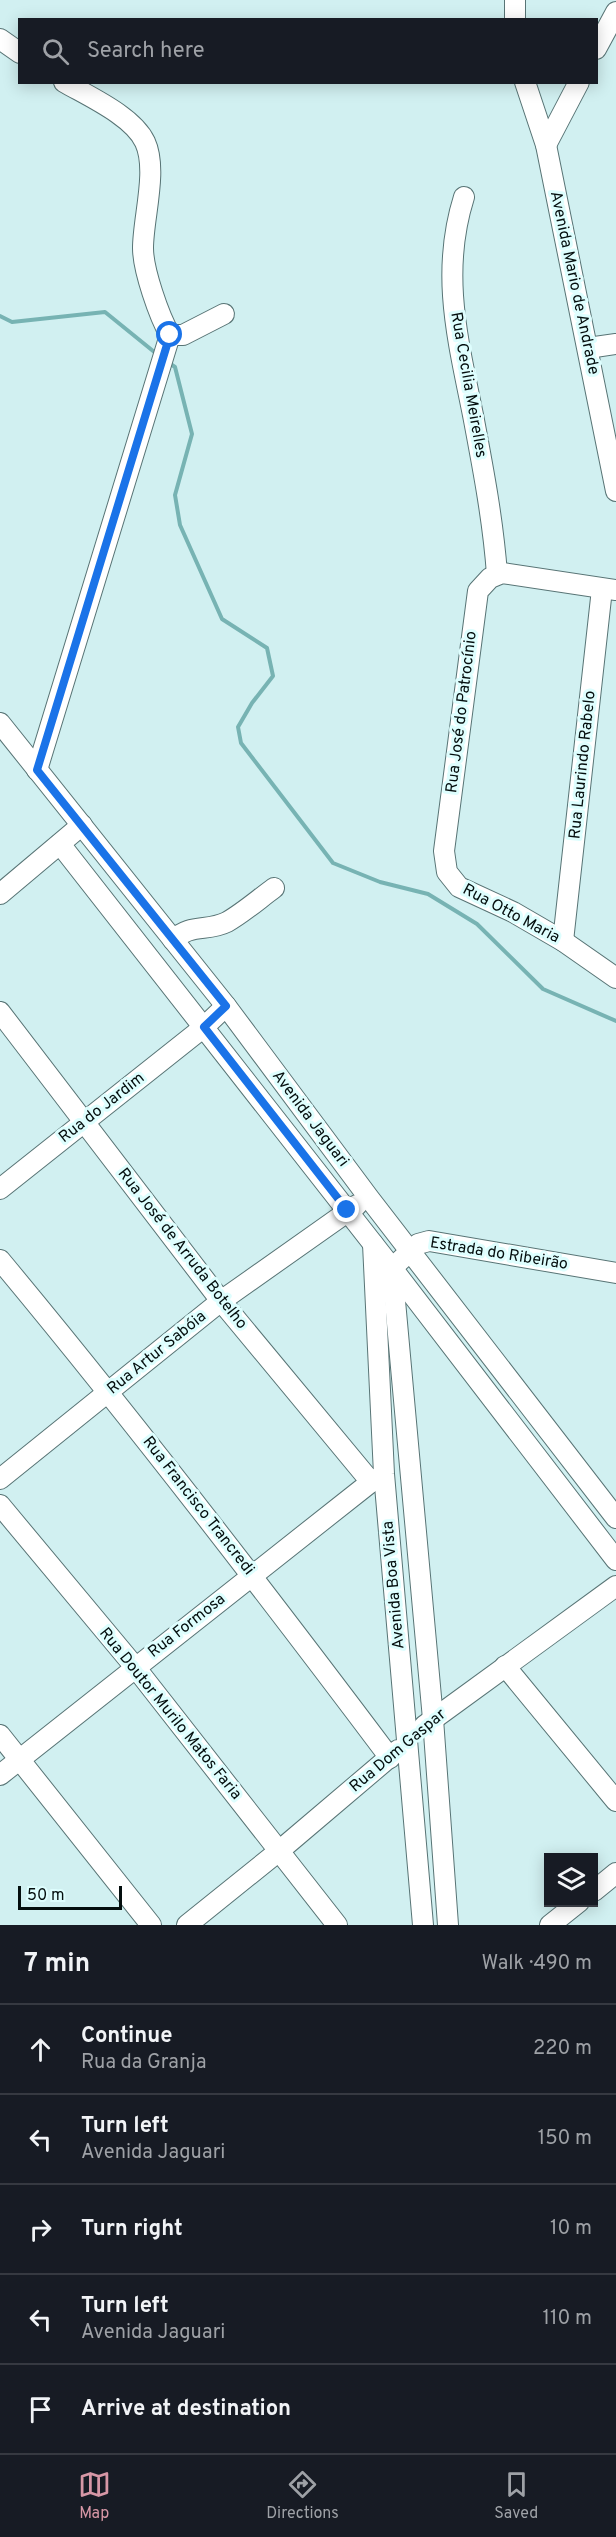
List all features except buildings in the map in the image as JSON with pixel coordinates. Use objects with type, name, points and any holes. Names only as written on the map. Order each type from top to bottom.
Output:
[{"type":"street","points":[[515,0],[515,18]]},
{"type":"street","points":[[598,47],[616,12]]},
{"type":"street","points":[[0,39],[18,52]]},
{"type":"street","points":[[37,770],[169,338],[145,270],[143,247],[149,165],[145,142],[133,127],[116,113],[67,84]]},
{"type":"street","name":"Avenida Mario de Andrade","points":[[526,84],[546,145],[616,491]]},
{"type":"street","points":[[546,145],[578,84]]},
{"type":"street","name":"Rua Cecilia Meirelles","points":[[464,197],[456,222],[452,251],[452,283],[456,322],[500,573]]},
{"type":"street","points":[[169,338],[183,335],[225,314]]},
{"type":"street","points":[[588,348],[616,344]]},
{"type":"street","points":[[500,573],[609,590]]},
{"type":"street","name":"Rua José do Patrocínio","points":[[444,863],[476,599],[484,583],[500,573]]},
{"type":"street","name":"Rua Laurindo Rabelo","points":[[563,941],[609,590]]},
{"type":"street","name":"Avenida Jaguari","points":[[0,723],[226,1006],[369,1198],[616,1518]]},
{"type":"street","points":[[0,894],[82,825]]},
{"type":"street","name":"Avenida Jaguari","points":[[60,844],[347,1210],[616,1560]]},
{"type":"street","name":"Rua Otto Maria","points":[[444,863],[447,872],[459,887],[513,912],[563,941],[616,978]]},
{"type":"street","points":[[173,940],[192,928],[226,922],[274,888]]},
{"type":"street","name":"Rua do Jardim","points":[[0,1189],[204,1027],[226,1006]]},
{"type":"street","name":"Rua José de Arruda Botelho","points":[[0,1012],[221,1301],[378,1478]]},
{"type":"street","name":"Rua Artur Sabóia","points":[[0,1479],[221,1301],[347,1210],[369,1198]]},
{"type":"street","name":"Estrada do Ribeirão","points":[[392,1268],[418,1244],[435,1241],[616,1272]]},
{"type":"street","name":"Avenida Boa Vista","points":[[373,1244],[378,1478],[407,1741],[423,1925]]},
{"type":"street","name":"Rua Francisco Trancredi","points":[[0,1260],[110,1392],[390,1758]]},
{"type":"street","name":"Avenida Boa Vista","points":[[392,1268],[433,1719],[448,1925]]},
{"type":"street","name":"Rua Formosa","points":[[0,1775],[378,1478],[410,1465]]},
{"type":"street","name":"Rua Doutor Murilo Matos Faria","points":[[0,1505],[135,1667],[337,1925]]},
{"type":"street","name":"Rua Dom Gaspar","points":[[187,1925],[279,1851],[433,1719],[616,1586]]},
{"type":"street","points":[[505,1666],[616,1801]]},
{"type":"street","points":[[0,1735],[151,1925]]},
{"type":"street","points":[[598,1888],[616,1874]]},
{"type":"street","points":[[420,1884],[446,1879]]},
{"type":"street","points":[[550,1925],[573,1907]]},
{"type":"waterway","points":[[0,316],[12,322],[105,312],[158,355]]},
{"type":"waterway","points":[[169,363],[175,367],[192,434],[175,495],[180,525],[222,619],[267,648],[273,676],[252,703],[238,727],[241,743],[333,863],[380,882],[428,894],[477,924],[543,989],[616,1021]]},
{"type":"route","points":[[170,335],[37,770],[226,1006],[204,1027],[347,1210]]}]
